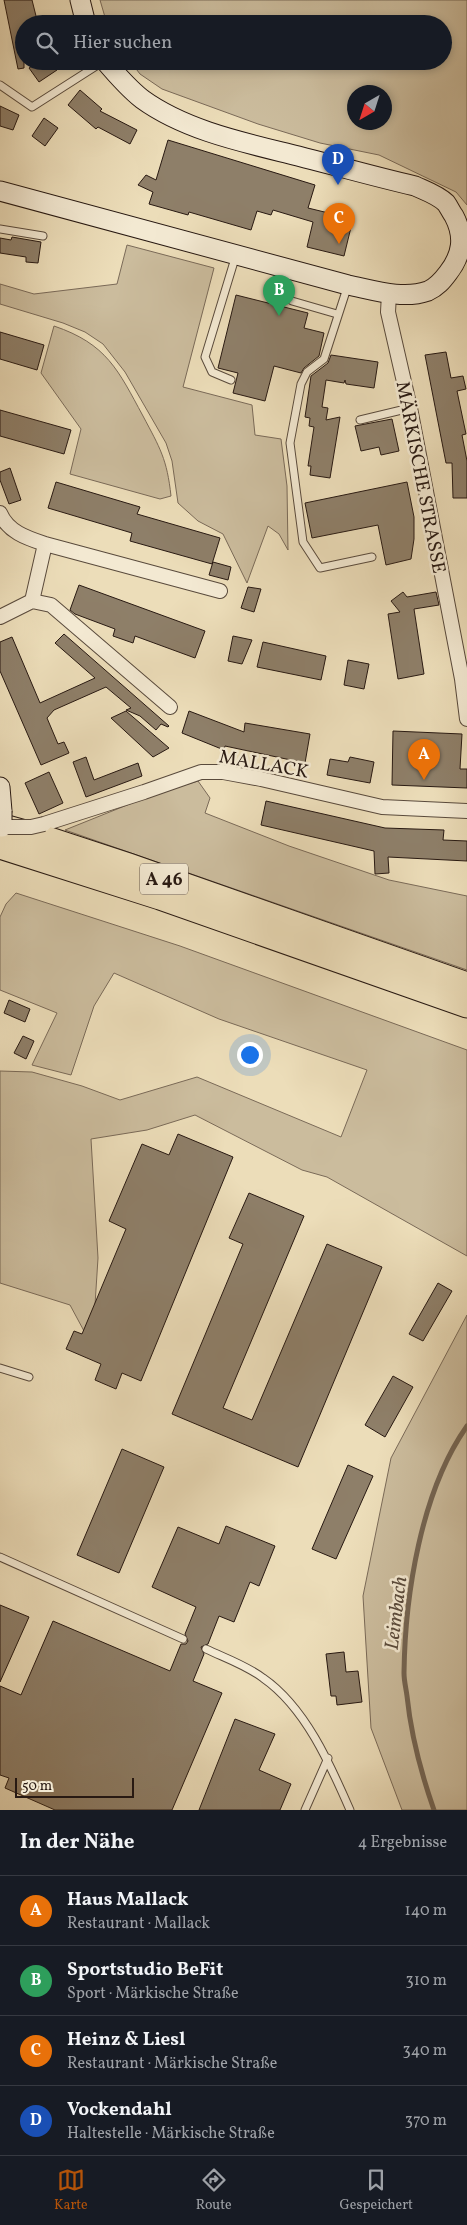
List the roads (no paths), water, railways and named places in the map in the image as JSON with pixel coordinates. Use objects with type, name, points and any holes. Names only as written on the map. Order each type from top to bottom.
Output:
[{"type":"highway","name":"A 46","points":[[1,830],[50,840],[129,866],[467,985]]},
{"type":"highway","name":"A 46","points":[[1,830],[160,897],[467,1005]]},
{"type":"main road","points":[[80,0],[84,15]]},
{"type":"main road","points":[[0,191],[348,285],[389,294],[428,290],[442,282],[456,263],[460,254],[461,232],[446,204],[435,195],[415,186],[246,143],[196,126],[161,111],[143,99],[130,89],[112,70]]},
{"type":"main road","points":[[0,787],[1,830]]},
{"type":"street","name":"MÄRKISCHE STRASSE","points":[[389,294],[388,312],[410,408],[460,669],[467,719]]},
{"type":"street","points":[[0,513],[10,528],[22,536],[45,544],[220,591]]},
{"type":"street","points":[[32,601],[45,544]]},
{"type":"street","points":[[0,616],[32,601],[51,605],[170,707]]},
{"type":"street","name":"MALLACK","points":[[1,830],[44,824],[201,772],[223,772],[261,779],[382,807],[467,811]]},
{"type":"lane","points":[[0,86],[32,107],[90,70]]},
{"type":"lane","points":[[0,229],[43,236]]},
{"type":"lane","points":[[231,380],[212,372],[205,357],[236,255]]},
{"type":"lane","points":[[348,285],[324,359],[307,372],[301,384],[290,443],[303,542],[320,568],[372,557]]},
{"type":"lane","points":[[292,301],[338,314]]},
{"type":"lane","points":[[360,420],[410,408]]},
{"type":"lane","points":[[0,1368],[29,1376]]},
{"type":"lane","points":[[0,1557],[183,1639]]},
{"type":"lane","points":[[206,1649],[246,1667],[264,1678],[287,1698],[328,1758],[350,1810]]},
{"type":"lane","points":[[305,1810],[328,1758]]},
{"type":"waterway","name":"Leimbach","points":[[434,1810],[417,1754],[411,1725],[404,1673],[405,1643],[412,1578],[427,1512],[451,1452],[467,1426]]},
{"type":"place","name":"Vockendahl","points":[[338,185]]},
{"type":"place","name":"Heinz & Liesl","points":[[339,244]]},
{"type":"place","name":"Sportstudio BeFit","points":[[279,316]]},
{"type":"place","name":"Haus Mallack","points":[[424,780]]}]
